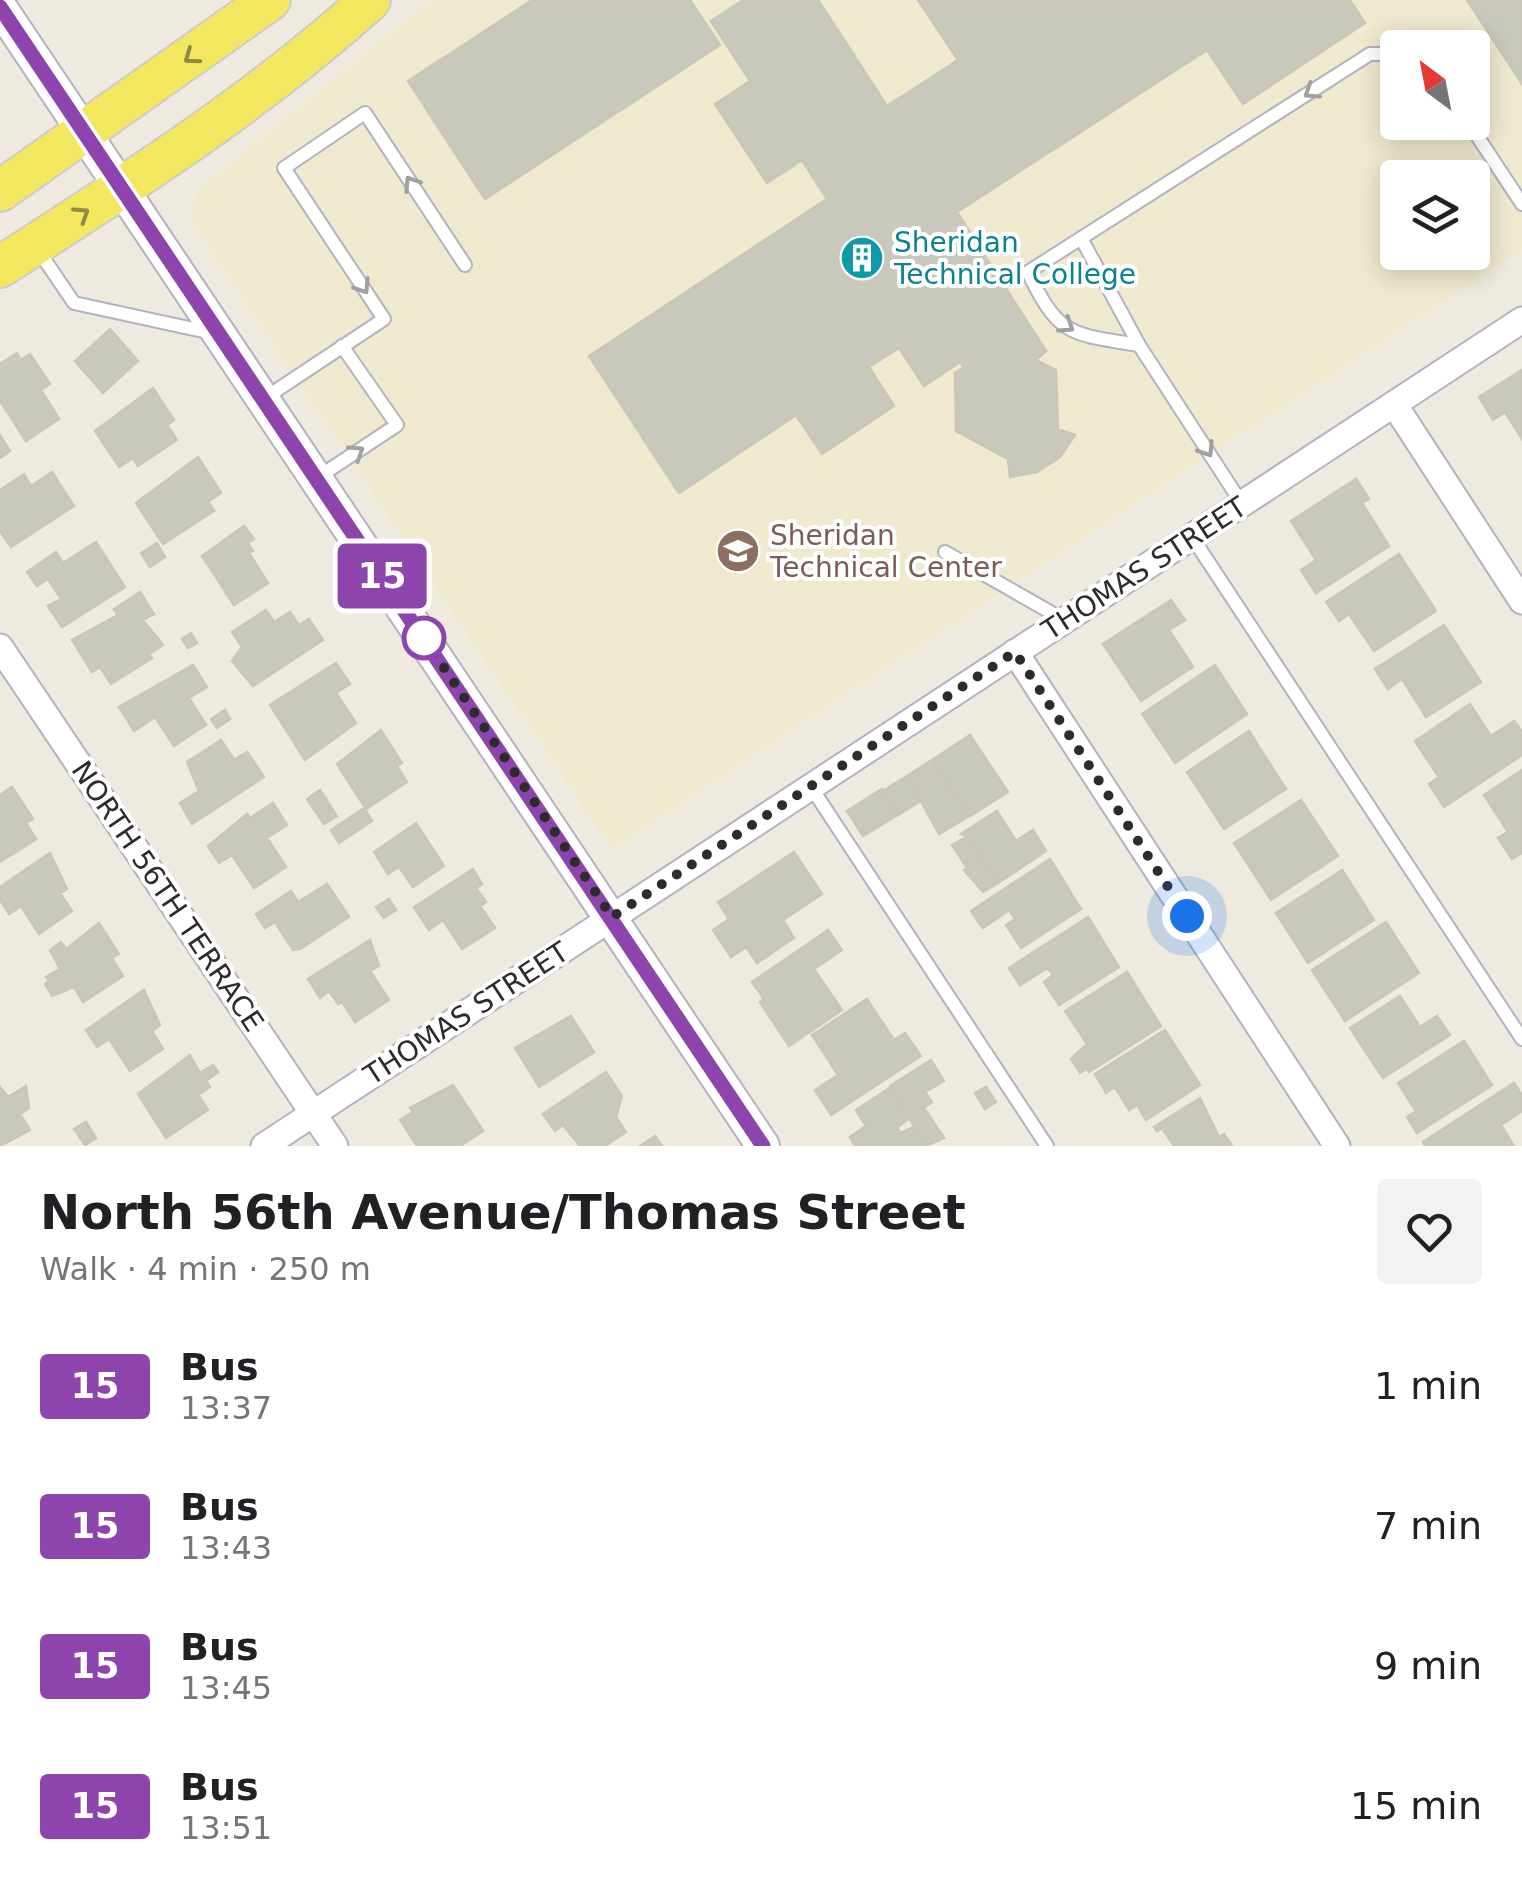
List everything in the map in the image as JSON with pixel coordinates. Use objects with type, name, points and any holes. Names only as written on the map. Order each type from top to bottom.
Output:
[{"type":"main road","points":[[0,190],[85,135],[270,0]]},
{"type":"main road","points":[[0,268],[121,188],[325,41],[370,0]]},
{"type":"street","points":[[0,7],[763,1146]]},
{"type":"street","name":"THOMAS STREET","points":[[264,1146],[1522,320]]},
{"type":"street","points":[[1394,404],[1522,601]]},
{"type":"street","name":"NORTH 56TH TERRACE","points":[[0,646],[336,1146]]},
{"type":"street","points":[[1015,652],[1337,1146]]},
{"type":"lane","points":[[1139,344],[1075,335],[1047,313],[1028,272],[1370,54],[1380,54]]},
{"type":"lane","points":[[263,399],[384,319],[284,168],[365,113],[464,264]]},
{"type":"lane","points":[[1480,140],[1522,204]]},
{"type":"lane","points":[[1081,238],[1139,344],[1242,504]]},
{"type":"lane","points":[[35,245],[74,302],[220,334]]},
{"type":"lane","points":[[316,478],[397,425],[342,346]]},
{"type":"lane","points":[[1192,537],[1522,1039]]},
{"type":"lane","points":[[945,552],[1064,620]]},
{"type":"lane","points":[[810,787],[1047,1146]]},
{"type":"shaded area","name":"Sheridan Technical Center","points":[[430,0],[1522,0],[1522,250],[611,850],[193,225],[191,206],[201,186]]},
{"type":"building","points":[[532,0],[690,0],[720,45],[485,199],[408,81]]},
{"type":"building","name":"Sheridan Technical College","points":[[743,0],[818,0],[887,106],[958,60],[918,0],[1350,0],[1365,23],[1243,104],[1207,50],[957,212],[1046,351],[1036,360],[1056,370],[1058,429],[1075,435],[1060,457],[1037,472],[1010,477],[1008,459],[956,431],[955,373],[964,367],[960,362],[924,386],[899,348],[869,367],[894,406],[822,454],[796,415],[679,493],[589,356],[827,199],[802,160],[767,183],[715,104],[750,81],[711,21]]},
{"type":"building","points":[[1467,0],[1522,0],[1522,84],[1490,30]]},
{"type":"building","points":[[110,329],[138,361],[103,393],[75,361]]},
{"type":"building","points":[[17,353],[21,360],[30,354],[50,384],[41,390],[59,419],[26,441],[0,401],[0,364]]},
{"type":"building","points":[[1522,370],[1522,439],[1505,412],[1493,420],[1479,397]]},
{"type":"building","points":[[153,388],[174,420],[167,425],[177,440],[138,466],[133,458],[119,467],[95,431]]},
{"type":"building","points":[[0,435],[10,451],[0,458]]},
{"type":"building","points":[[198,457],[221,493],[208,502],[214,511],[163,544],[136,503]]},
{"type":"building","points":[[52,472],[74,506],[11,547],[0,531],[0,490],[24,474],[31,486]]},
{"type":"building","points":[[1356,479],[1369,499],[1362,503],[1389,546],[1316,593],[1301,570],[1316,560],[1291,521]]},
{"type":"building","points":[[244,526],[254,539],[248,543],[253,551],[249,553],[268,583],[234,605],[202,556]]},
{"type":"building","points":[[96,542],[125,587],[62,627],[48,606],[61,599],[48,579],[37,586],[27,572],[56,552],[63,563]]},
{"type":"building","points":[[157,543],[165,557],[150,567],[141,553]]},
{"type":"building","points":[[1399,554],[1436,611],[1374,651],[1349,614],[1339,621],[1326,602]]},
{"type":"building","points":[[140,592],[154,614],[143,620],[163,645],[149,654],[152,658],[111,684],[100,667],[92,672],[72,640],[118,615],[114,609]]},
{"type":"building","points":[[1171,600],[1185,620],[1169,630],[1193,667],[1141,701],[1103,644]]},
{"type":"building","points":[[266,610],[274,622],[290,612],[299,625],[309,619],[323,640],[253,686],[232,661],[242,647],[232,632]]},
{"type":"building","points":[[1444,625],[1481,682],[1426,717],[1402,679],[1388,689],[1375,669]]},
{"type":"building","points":[[191,633],[197,643],[188,648],[182,639]]},
{"type":"building","points":[[336,663],[350,684],[336,693],[356,723],[305,760],[270,705]]},
{"type":"building","points":[[193,665],[207,687],[189,698],[206,725],[174,746],[155,717],[134,731],[119,707]]},
{"type":"building","points":[[1215,665],[1247,714],[1175,763],[1142,714]]},
{"type":"building","points":[[1470,704],[1491,736],[1514,721],[1522,732],[1522,755],[1444,807],[1429,784],[1439,777],[1415,741]]},
{"type":"building","points":[[225,710],[230,719],[217,728],[211,719]]},
{"type":"building","points":[[381,730],[402,763],[397,766],[407,782],[366,809],[337,764]]},
{"type":"building","points":[[1249,731],[1286,789],[1224,829],[1187,772]]},
{"type":"building","points":[[970,735],[1008,792],[970,816],[932,760]]},
{"type":"building","points":[[221,740],[234,760],[247,752],[264,777],[192,824],[180,803],[199,791],[187,762]]},
{"type":"building","points":[[932,760],[969,816],[939,834],[907,776]]},
{"type":"building","points":[[1522,770],[1522,853],[1512,859],[1498,838],[1508,832],[1484,795]]},
{"type":"building","points":[[907,776],[922,800],[898,815],[883,791]]},
{"type":"building","points":[[12,787],[33,819],[26,823],[36,839],[0,862],[0,795]]},
{"type":"building","points":[[882,789],[897,815],[863,836],[847,811]]},
{"type":"building","points":[[320,790],[337,816],[324,824],[307,799]]},
{"type":"building","points":[[1301,800],[1338,856],[1271,900],[1234,843]]},
{"type":"building","points":[[273,803],[287,825],[267,838],[286,867],[254,888],[232,855],[219,863],[208,846],[247,814],[250,818]]},
{"type":"building","points":[[364,808],[372,821],[339,843],[331,830]]},
{"type":"building","points":[[997,811],[1016,841],[1033,830],[1046,851],[998,883],[967,836],[961,834]]},
{"type":"building","points":[[416,823],[444,866],[413,887],[399,867],[388,874],[374,852]]},
{"type":"building","points":[[967,837],[998,883],[983,892],[964,870],[967,868],[952,845]]},
{"type":"building","points":[[794,852],[822,894],[783,920],[794,938],[757,963],[746,947],[731,957],[713,930],[729,919],[718,902]]},
{"type":"building","points":[[50,853],[67,889],[60,893],[72,911],[39,934],[21,906],[9,914],[0,900],[0,887]]},
{"type":"building","points":[[1050,859],[1081,909],[1021,948],[1006,925],[1015,919],[1009,910],[983,928],[971,911]]},
{"type":"building","points":[[473,869],[482,884],[476,888],[486,902],[480,906],[495,928],[462,949],[443,920],[429,930],[414,907]]},
{"type":"building","points":[[1342,870],[1374,920],[1308,963],[1276,913]]},
{"type":"building","points":[[327,884],[349,917],[300,949],[293,950],[275,922],[265,928],[256,914],[291,891],[298,902]]},
{"type":"building","points":[[389,899],[396,910],[384,918],[376,907]]},
{"type":"building","points":[[1088,917],[1119,967],[1059,1005],[1044,982],[1053,975],[1047,968],[1020,985],[1009,968]]},
{"type":"building","points":[[1386,922],[1419,973],[1345,1021],[1312,970]]},
{"type":"building","points":[[99,923],[119,954],[112,958],[123,976],[83,1002],[74,987],[52,996],[45,984],[49,981],[46,977],[60,969],[50,950],[61,942],[66,949]]},
{"type":"building","points":[[828,930],[842,950],[814,969],[842,1010],[789,1046],[760,1002],[764,999],[752,982]]},
{"type":"building","points":[[370,940],[379,966],[370,971],[389,1000],[355,1022],[342,1002],[338,1004],[329,991],[320,998],[308,979]]},
{"type":"building","points":[[1127,972],[1161,1026],[1089,1072],[1087,1068],[1080,1073],[1071,1059],[1087,1044],[1065,1011]]},
{"type":"building","points":[[144,990],[160,1025],[152,1031],[163,1049],[130,1071],[109,1039],[97,1047],[86,1030]]},
{"type":"building","points":[[1400,996],[1420,1027],[1437,1016],[1450,1035],[1383,1078],[1350,1028]]},
{"type":"building","points":[[867,999],[894,1040],[905,1033],[921,1056],[831,1115],[815,1090],[838,1075],[812,1035]]},
{"type":"building","points":[[571,1016],[594,1052],[539,1087],[515,1048]]},
{"type":"building","points":[[1165,1030],[1200,1085],[1146,1120],[1137,1105],[1129,1110],[1115,1087],[1106,1093],[1095,1074]]},
{"type":"building","points":[[1464,1041],[1492,1085],[1417,1133],[1407,1117],[1416,1111],[1398,1083]]},
{"type":"building","points":[[190,1055],[200,1073],[213,1065],[218,1072],[206,1081],[210,1087],[198,1095],[208,1110],[166,1138],[138,1094]]},
{"type":"building","points":[[931,1060],[944,1081],[925,1092],[932,1102],[924,1108],[944,1138],[926,1146],[890,1086]]},
{"type":"building","points":[[606,1072],[622,1096],[616,1117],[626,1132],[605,1146],[580,1146],[563,1125],[555,1131],[543,1114]]},
{"type":"building","points":[[1514,1083],[1522,1095],[1522,1111],[1501,1125],[1514,1146],[1425,1146],[1423,1142]]},
{"type":"building","points":[[453,1085],[483,1131],[460,1146],[417,1146],[400,1120],[413,1112],[410,1108]]},
{"type":"building","points":[[26,1086],[29,1108],[20,1114],[30,1130],[0,1146],[0,1087],[8,1097]]},
{"type":"building","points":[[891,1087],[907,1120],[897,1128],[901,1133],[913,1127],[926,1146],[855,1146],[850,1137],[866,1126],[856,1110]]},
{"type":"building","points":[[986,1087],[996,1102],[985,1109],[975,1093]]},
{"type":"building","points":[[1200,1098],[1219,1137],[1224,1134],[1232,1146],[1174,1146],[1162,1128],[1157,1131],[1154,1127]]},
{"type":"building","points":[[86,1122],[96,1138],[85,1145],[74,1129]]},
{"type":"building","points":[[655,1136],[662,1146],[640,1146]]},
{"type":"bus line","name":"15","points":[[0,7],[763,1146]]},
{"type":"place","name":"Sheridan Technical College","points":[[862,258]]},
{"type":"place","name":"Sheridan Technical Center","points":[[738,551]]},
{"type":"route","points":[[424,638],[612,917],[1015,652],[1187,916]]}]
